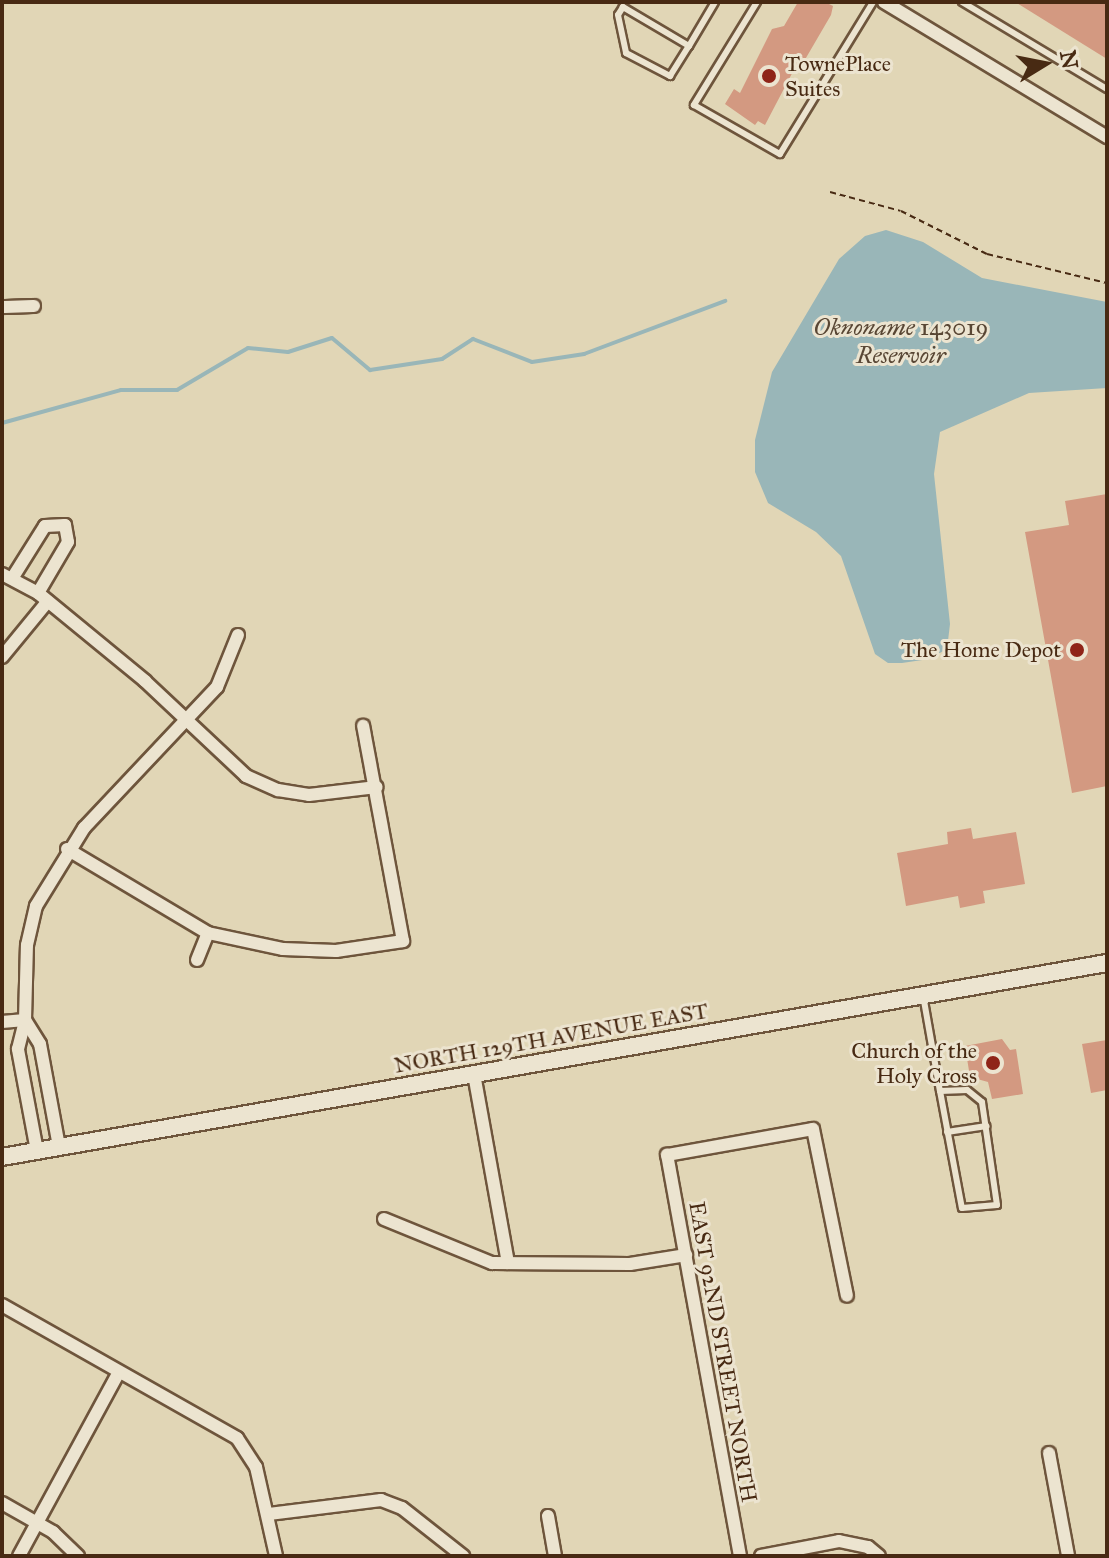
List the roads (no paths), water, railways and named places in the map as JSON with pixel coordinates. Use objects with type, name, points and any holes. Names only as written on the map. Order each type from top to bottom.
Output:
[{"type":"main road","name":"NORTH 129TH AVENUE EAST","points":[[2,1157],[1107,963]]},
{"type":"street","points":[[884,2],[1107,137]]},
{"type":"street","points":[[2,307],[34,306]]},
{"type":"street","points":[[2,657],[43,597],[68,542],[65,525],[45,526],[7,576],[43,597],[188,722],[228,762],[278,790],[329,795],[377,787]]},
{"type":"street","points":[[37,1151],[18,1049],[25,1020],[22,990],[36,906],[67,849],[124,783],[188,722],[217,687],[238,635]]},
{"type":"street","points":[[67,849],[208,933],[283,949],[336,951],[403,941],[377,787],[363,726]]},
{"type":"street","points":[[197,960],[208,933]]},
{"type":"street","points":[[2,1022],[25,1020]]},
{"type":"street","points":[[25,1020],[40,1044],[59,1147]]},
{"type":"street","points":[[474,1074],[508,1263]]},
{"type":"street","name":"EAST 92ND STREET NORTH","points":[[740,1556],[667,1155],[813,1129],[847,1296]]},
{"type":"street","points":[[384,1219],[470,1257],[508,1263],[630,1264],[686,1255]]},
{"type":"street","points":[[2,1305],[237,1438],[256,1467],[276,1556]]},
{"type":"street","points":[[19,1556],[119,1372]]},
{"type":"street","points":[[1049,1453],[1068,1556]]},
{"type":"street","points":[[269,1514],[381,1500],[402,1508],[463,1556]]},
{"type":"street","points":[[2,1503],[37,1522],[78,1556]]},
{"type":"street","points":[[548,1516],[555,1556]]},
{"type":"street","points":[[761,1556],[839,1541],[868,1547],[879,1556]]},
{"type":"lane","points":[[689,46],[623,7],[618,15],[626,53],[670,76],[689,46],[715,2]]},
{"type":"lane","points":[[757,2],[694,105],[780,154],[873,2]]},
{"type":"lane","points":[[962,2],[1107,89]]},
{"type":"lane","points":[[923,995],[947,1132],[962,1208],[987,1208],[1000,1201],[987,1126],[976,1094],[940,1091]]},
{"type":"lane","points":[[947,1132],[987,1126]]},
{"type":"water","name":"Oknoname 143019 Reservoir","points":[[886,230],[923,242],[982,278],[1107,302],[1107,388],[1029,393],[940,432],[934,474],[950,624],[947,649],[929,659],[902,663],[888,663],[875,654],[841,556],[816,532],[768,503],[755,472],[755,440],[772,372],[839,259],[865,236]]},
{"type":"waterway","points":[[2,423],[121,390],[177,390],[248,348],[288,352],[332,338],[370,370],[442,359],[473,339],[532,362],[584,354],[725,301]]},
{"type":"place","name":"TownePlace Suites","points":[[769,76]]},
{"type":"place","name":"The Home Depot","points":[[1077,650]]},
{"type":"place","name":"Church of the Holy Cross","points":[[993,1063]]}]
